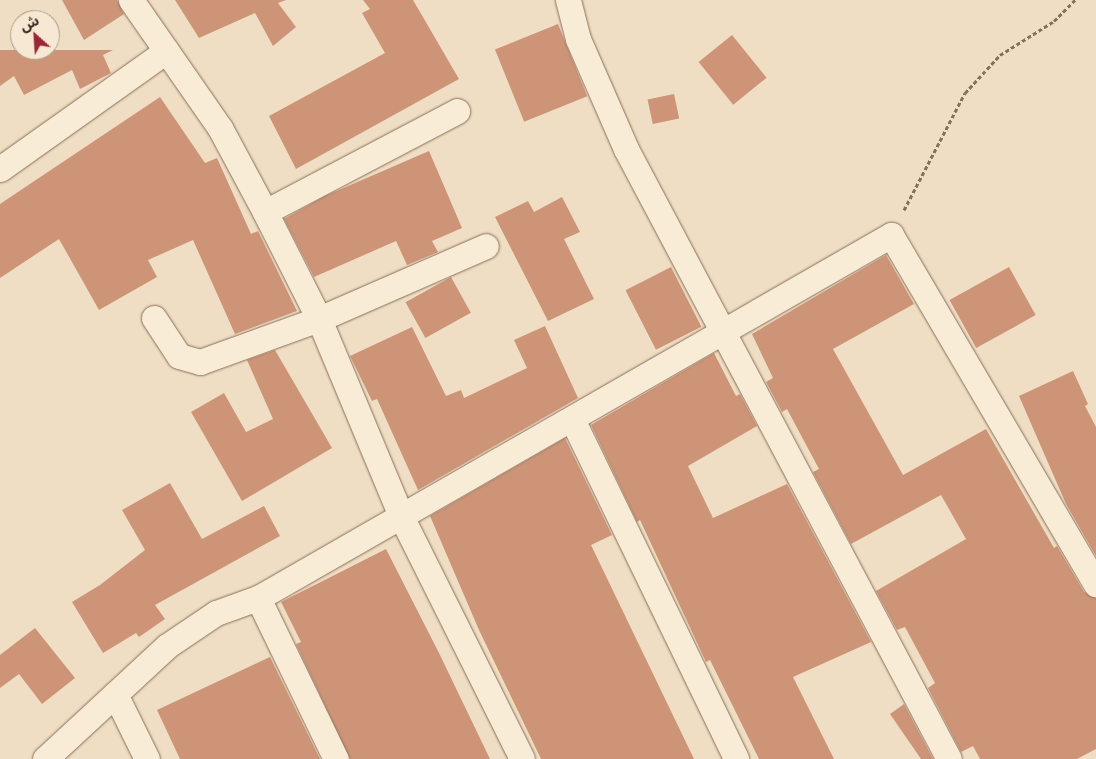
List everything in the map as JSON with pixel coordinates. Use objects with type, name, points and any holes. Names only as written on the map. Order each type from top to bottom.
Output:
[{"type":"street","points":[[131,0],[220,128],[265,212],[319,319],[401,516],[522,759]]},
{"type":"street","points":[[568,0],[578,39],[626,149],[949,759]]},
{"type":"street","points":[[0,169],[166,51]]},
{"type":"street","points":[[265,212],[457,110]]},
{"type":"street","points":[[45,759],[167,646],[216,613],[258,598],[891,236],[1096,584]]},
{"type":"street","points":[[154,318],[179,356],[200,362],[319,319],[486,246]]},
{"type":"street","points":[[572,419],[736,759]]},
{"type":"street","points":[[258,598],[336,759]]},
{"type":"street","points":[[115,694],[147,759]]},
{"type":"path","points":[[891,236],[966,93],[1000,55],[1054,21],[1074,0]]},
{"type":"building","points":[[62,0],[117,0],[124,14],[84,40]]},
{"type":"building","points":[[175,0],[286,0],[278,3],[296,27],[273,46],[255,13],[199,38]]},
{"type":"building","points":[[363,0],[413,0],[459,79],[296,169],[269,116],[385,53],[362,13],[370,9]]},
{"type":"building","points":[[558,24],[587,96],[524,122],[495,49]]},
{"type":"building","points":[[732,35],[767,78],[733,105],[699,62]]},
{"type":"building","points":[[0,50],[10,50],[10,60],[60,60],[60,50],[113,50],[103,55],[111,73],[80,89],[72,70],[24,95],[14,76],[0,86]]},
{"type":"building","points":[[674,94],[679,118],[653,124],[648,100]]},
{"type":"building","points":[[160,97],[205,163],[217,158],[251,234],[258,231],[297,311],[235,334],[193,240],[148,260],[157,277],[99,310],[59,239],[0,278],[0,204]]},
{"type":"building","points":[[429,151],[462,228],[432,241],[438,252],[407,265],[396,241],[314,277],[284,219],[325,196]]},
{"type":"building","points":[[562,197],[580,232],[564,239],[594,299],[548,321],[495,217],[528,201],[534,212]]},
{"type":"building","points":[[886,255],[914,304],[833,349],[903,475],[986,429],[1054,548],[1057,546],[1084,592],[1096,598],[1096,749],[1077,759],[980,759],[973,746],[961,752],[928,688],[935,683],[905,627],[897,630],[876,591],[966,539],[941,495],[851,544],[813,472],[819,469],[787,409],[782,412],[766,382],[773,378],[752,334]]},
{"type":"building","points":[[671,267],[701,327],[656,350],[626,290]]},
{"type":"building","points":[[1009,267],[1036,315],[976,348],[950,300]]},
{"type":"building","points":[[451,277],[471,313],[425,338],[406,302]]},
{"type":"building","points":[[545,326],[578,398],[418,490],[377,399],[372,401],[350,356],[412,327],[446,396],[461,390],[464,398],[527,368],[514,340]]},
{"type":"building","points":[[275,350],[332,448],[242,501],[191,412],[224,393],[246,432],[273,419],[247,360]]},
{"type":"building","points":[[714,353],[736,396],[740,394],[757,426],[688,466],[713,518],[787,484],[871,642],[793,677],[834,759],[759,759],[710,660],[706,662],[640,520],[637,522],[591,425]]},
{"type":"building","points":[[1073,371],[1088,404],[1085,406],[1096,427],[1096,556],[1066,504],[1019,396]]},
{"type":"building","points":[[565,438],[612,535],[591,545],[694,759],[541,759],[479,630],[430,516]]},
{"type":"building","points":[[170,483],[202,539],[264,506],[280,536],[155,605],[165,619],[139,637],[136,633],[103,653],[72,602],[100,585],[145,550],[122,510]]},
{"type":"building","points":[[386,549],[490,759],[350,759],[296,644],[301,642],[281,602]]},
{"type":"building","points":[[35,628],[75,678],[42,704],[19,674],[0,688],[0,655]]},
{"type":"building","points":[[270,657],[320,759],[180,759],[157,710]]},
{"type":"building","points":[[904,704],[933,759],[921,759],[890,714]]}]
